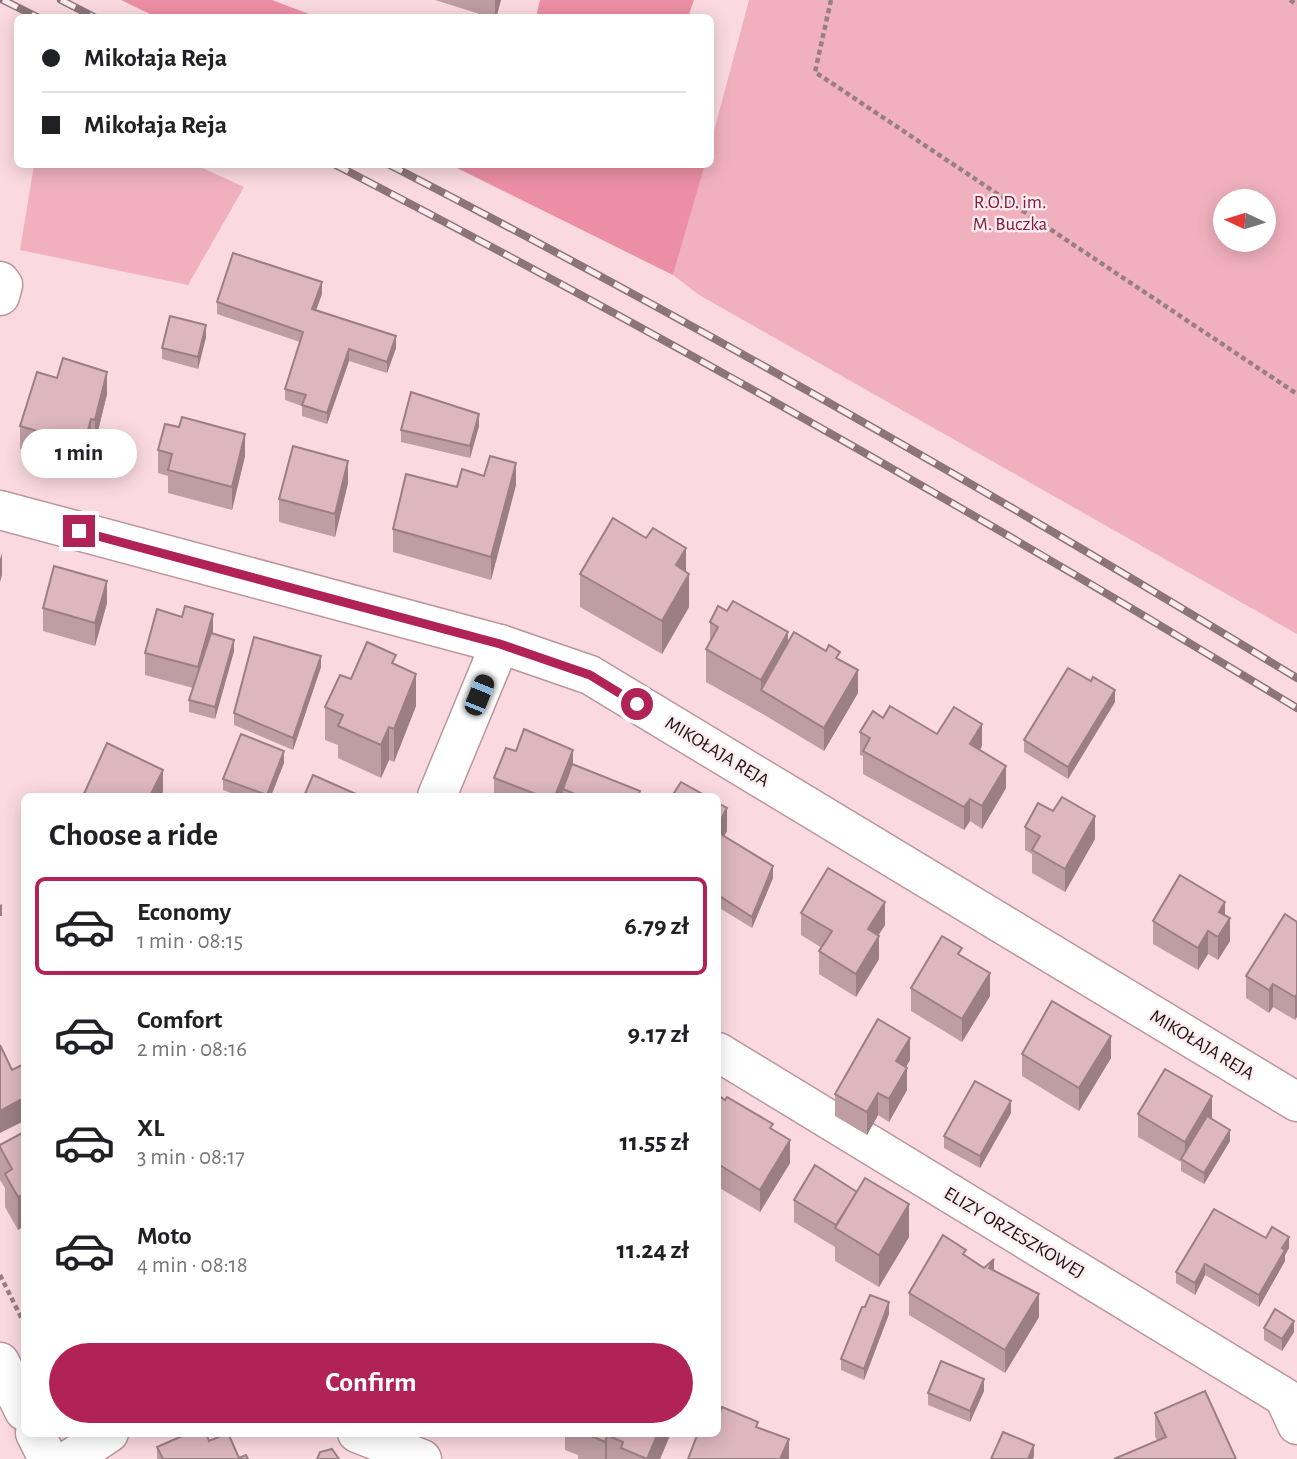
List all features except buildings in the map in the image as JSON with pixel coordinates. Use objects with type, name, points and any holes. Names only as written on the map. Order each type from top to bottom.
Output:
[{"type":"street","points":[[0,281],[3,285],[0,296]]},
{"type":"street","name":"MIKOŁAJA REJA","points":[[0,510],[500,644],[590,675],[1297,1102]]},
{"type":"street","points":[[438,793],[500,644]]},
{"type":"street","name":"ELIZY ORZESZKOWEJ","points":[[721,1054],[1284,1397],[1297,1425]]},
{"type":"street","points":[[0,1362],[21,1406]]},
{"type":"street","points":[[37,1437],[48,1459]]},
{"type":"street","points":[[70,1459],[103,1437]]},
{"type":"street","points":[[367,1437],[422,1459]]},
{"type":"path","points":[[831,0],[815,72],[1297,394]]},
{"type":"path","points":[[1290,0],[1297,5]]},
{"type":"path","points":[[0,1275],[21,1316]]},
{"type":"green space","name":"R.O.D. im. M. Buczka","points":[[749,0],[1297,0],[1297,634],[699,295],[673,275],[703,168],[714,168],[714,131]]},
{"type":"green space","points":[[34,168],[203,168],[244,187],[188,285],[20,250]]},
{"type":"shaded area","points":[[121,0],[272,0],[309,14],[150,14]]},
{"type":"shaded area","points":[[540,0],[694,0],[689,14],[537,14]]},
{"type":"shaded area","points":[[457,168],[704,168],[673,275]]},
{"type":"railway","points":[[3,0],[31,14]]},
{"type":"railway","points":[[61,0],[88,14]]},
{"type":"railway","points":[[342,168],[700,360],[940,496],[1297,708]]},
{"type":"railway","points":[[396,168],[734,349],[961,478],[1297,678]]},
{"type":"route","points":[[79,531],[500,644],[590,675],[637,704]]}]
